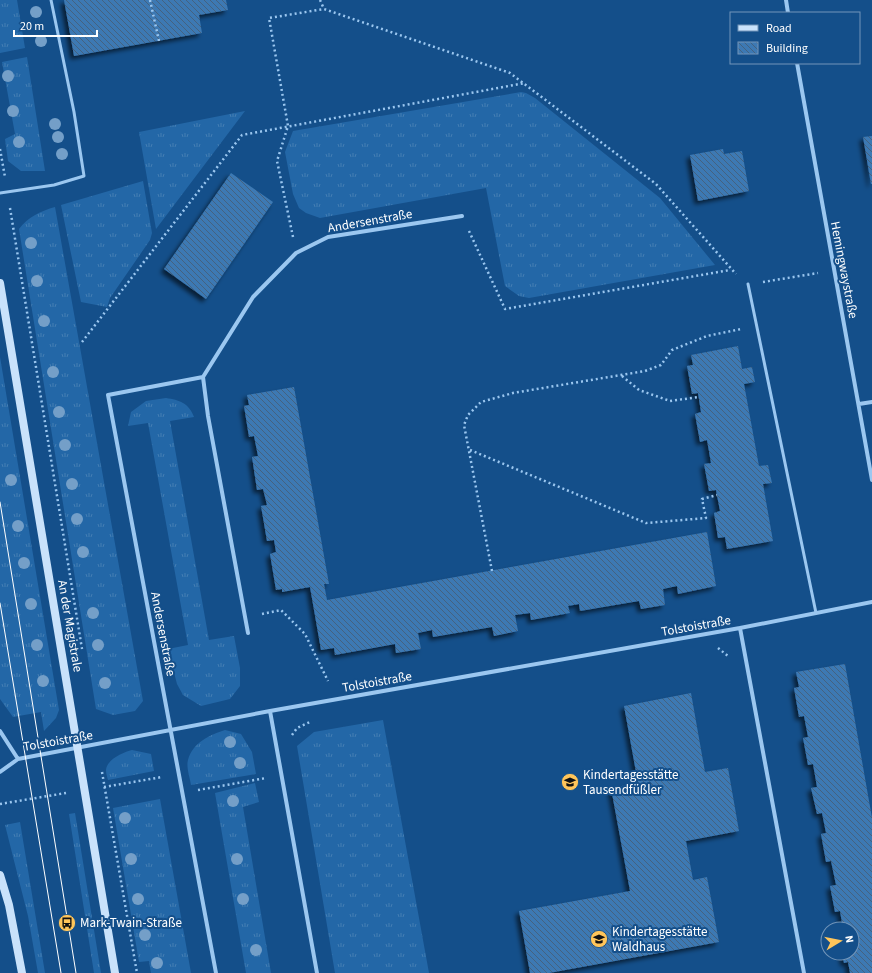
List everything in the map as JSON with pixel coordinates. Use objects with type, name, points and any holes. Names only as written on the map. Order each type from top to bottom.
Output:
[{"type":"main road","name":"An der Magistrale","points":[[0,283],[115,973]]},
{"type":"main road","points":[[0,875],[9,905],[22,973]]},
{"type":"street","points":[[786,0],[788,12]]},
{"type":"street","name":"Hemingwaystraße","points":[[797,64],[833,271],[872,480]]},
{"type":"street","name":"Andersenstraße","points":[[216,973],[108,394],[203,377],[253,297],[296,253],[328,237],[462,216]]},
{"type":"street","points":[[203,377],[208,416],[248,633]]},
{"type":"street","points":[[859,404],[872,402]]},
{"type":"street","name":"Tolstoistraße","points":[[18,758],[171,731],[270,711],[740,628],[872,602]]},
{"type":"street","name":"Tolstoistraße","points":[[740,628],[804,973]]},
{"type":"street","points":[[270,711],[317,973]]},
{"type":"street","points":[[0,731],[18,758],[0,772]]},
{"type":"lane","points":[[0,193],[54,185],[84,176],[74,112],[51,0]]},
{"type":"lane","points":[[748,284],[816,612]]},
{"type":"path","points":[[150,0],[159,41]]},
{"type":"path","points":[[320,0],[324,9]]},
{"type":"path","points":[[296,253],[277,161],[288,126],[269,18],[324,9],[510,73],[526,83],[656,184],[731,270],[748,284],[833,271]]},
{"type":"path","points":[[82,342],[242,135],[526,83]]},
{"type":"path","points":[[0,149],[83,657]]},
{"type":"path","points":[[462,216],[505,309],[731,270]]},
{"type":"path","points":[[492,571],[464,425],[468,415],[481,402],[513,393],[645,371],[661,365],[672,350],[707,336],[757,326]]},
{"type":"path","points":[[622,375],[639,390],[670,400],[699,397]]},
{"type":"path","points":[[469,450],[646,522],[706,518],[702,499],[717,495]]},
{"type":"path","points":[[262,614],[281,610],[305,634],[328,680]]},
{"type":"path","points":[[710,650],[718,648],[732,659]]},
{"type":"path","points":[[289,741],[297,728],[318,721]]},
{"type":"path","points":[[97,744],[137,973]]},
{"type":"path","points":[[182,793],[282,775]]},
{"type":"green space","points":[[0,0],[17,0],[25,48],[0,53]]},
{"type":"green space","points":[[27,57],[45,171],[21,171],[8,161],[5,139],[15,134],[2,62]]},
{"type":"green space","points":[[521,92],[535,98],[660,198],[715,265],[529,298],[519,296],[505,286],[486,188],[320,218],[306,213],[299,208],[293,194],[285,152],[293,131]]},
{"type":"green space","points":[[245,111],[156,229],[139,132]]},
{"type":"green space","points":[[143,181],[152,233],[150,240],[110,298],[107,307],[81,302],[61,205]]},
{"type":"green space","points":[[55,207],[143,701],[135,711],[113,715],[96,709],[19,229],[26,221],[35,215]]},
{"type":"green space","points":[[0,357],[59,710],[56,718],[44,731],[41,712],[13,717],[0,699]]},
{"type":"green space","points":[[166,398],[186,405],[194,417],[170,421],[209,640],[234,636],[240,668],[240,686],[230,699],[201,706],[183,695],[177,684],[168,649],[188,645],[148,423],[128,426],[131,412],[146,401]]},
{"type":"green space","points":[[383,720],[429,973],[335,973],[297,746],[314,732]]},
{"type":"green space","points":[[225,730],[241,734],[252,752],[256,774],[191,785],[187,766],[190,754],[203,740]]},
{"type":"green space","points":[[132,750],[151,754],[154,771],[108,780],[106,770],[109,763],[121,754]]},
{"type":"green space","points":[[255,783],[259,802],[243,807],[271,973],[246,973],[215,793]]},
{"type":"green space","points":[[160,799],[191,973],[151,973],[149,961],[139,962],[113,808]]},
{"type":"green space","points":[[75,813],[101,973],[94,973],[69,814]]},
{"type":"green space","points":[[20,822],[45,973],[38,973],[28,916],[5,825]]},
{"type":"building","points":[[64,0],[226,0],[228,10],[199,15],[202,33],[74,56]]},
{"type":"building","points":[[872,136],[872,184],[871,184],[863,137]]},
{"type":"building","points":[[723,149],[724,154],[742,151],[749,191],[698,201],[690,155]]},
{"type":"building","points":[[231,173],[273,202],[206,299],[164,269]]},
{"type":"building","points":[[738,346],[742,369],[752,367],[755,382],[744,384],[759,466],[768,465],[772,483],[763,484],[773,541],[727,549],[725,537],[718,538],[714,513],[720,511],[716,490],[709,491],[704,464],[711,463],[707,440],[700,442],[695,414],[701,412],[698,393],[692,394],[687,366],[693,365],[691,355]]},
{"type":"building","points":[[294,387],[329,584],[324,584],[327,600],[707,532],[716,586],[678,594],[677,586],[663,589],[665,605],[641,609],[639,601],[580,611],[579,604],[568,606],[570,613],[531,620],[530,613],[515,615],[518,631],[494,636],[492,627],[433,637],[432,630],[418,633],[421,649],[396,653],[395,644],[335,655],[334,648],[321,650],[310,587],[282,592],[282,589],[276,590],[270,554],[276,552],[274,540],[267,541],[261,506],[267,505],[263,489],[257,490],[252,457],[258,456],[254,436],[249,437],[244,406],[249,405],[247,395]]},
{"type":"building","points":[[845,664],[872,818],[872,973],[850,973],[848,962],[844,963],[844,961],[860,961],[860,921],[842,921],[840,911],[835,912],[830,886],[836,885],[831,861],[826,862],[821,834],[826,833],[822,813],[817,814],[811,788],[817,787],[813,764],[808,765],[803,738],[808,737],[804,716],[799,717],[794,688],[799,687],[796,672]]},
{"type":"building","points":[[691,693],[705,772],[728,768],[739,831],[686,841],[693,880],[707,877],[719,942],[549,973],[530,973],[519,911],[630,891],[611,788],[638,783],[624,706]]},
{"type":"tram line","points":[[0,502],[76,973]]},
{"type":"tram line","points":[[0,603],[61,973]]},
{"type":"place","name":"Kindertagesstätte Tausendfüßler","points":[[570,782]]},
{"type":"place","name":"Mark-Twain-Straße","points":[[67,923]]},
{"type":"place","name":"Kindertagesstätte Waldhaus","points":[[599,939]]}]
